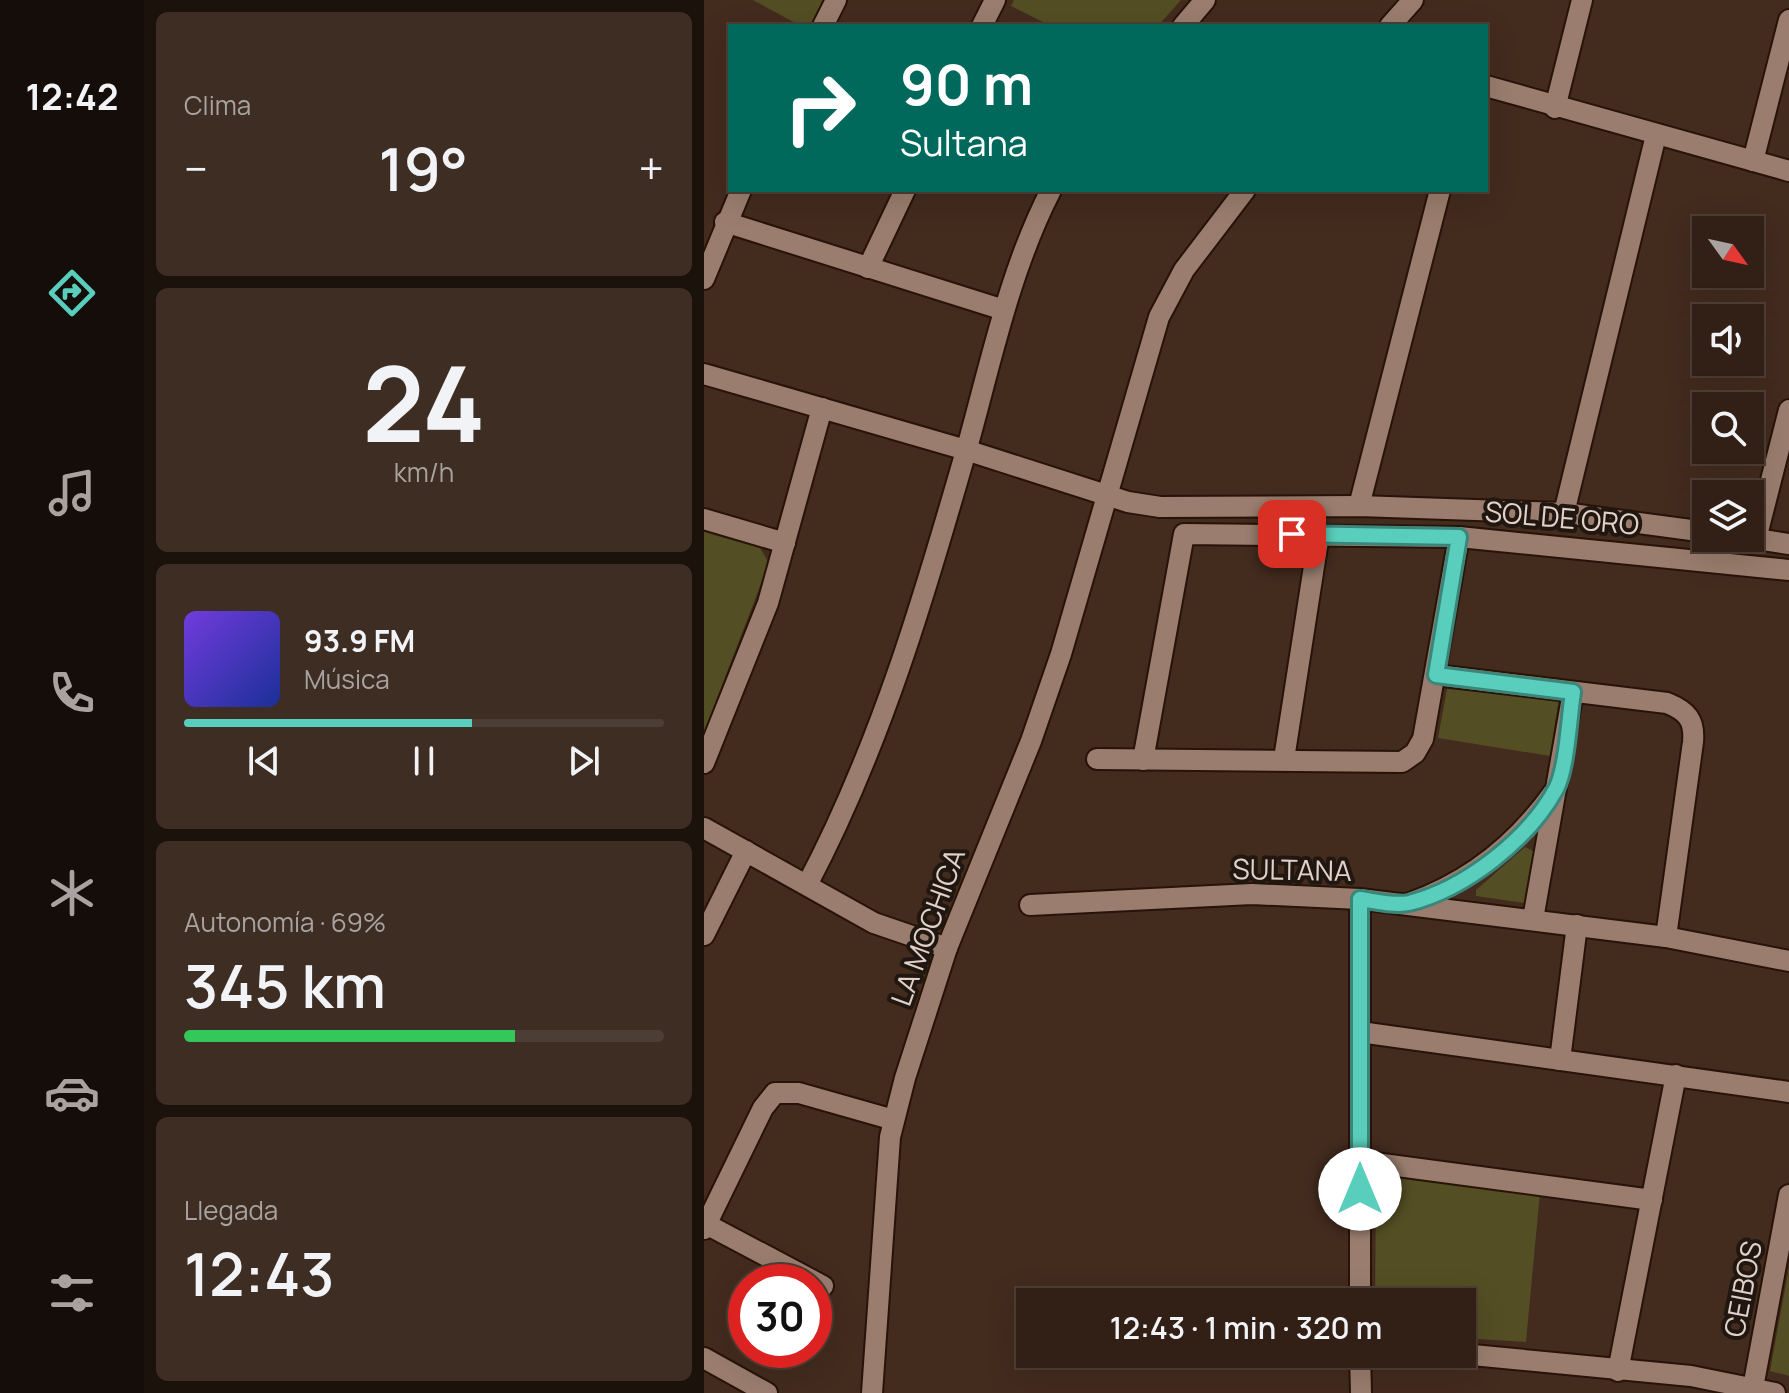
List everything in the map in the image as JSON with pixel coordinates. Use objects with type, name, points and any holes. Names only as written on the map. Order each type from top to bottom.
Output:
[{"type":"street","points":[[824,24],[836,0]]},
{"type":"street","points":[[983,24],[995,0]]},
{"type":"street","points":[[1185,24],[1205,0]]},
{"type":"street","points":[[1392,24],[1413,0]]},
{"type":"street","points":[[1555,108],[1582,0]]},
{"type":"street","points":[[1753,161],[1789,20]]},
{"type":"street","points":[[1488,87],[1555,108],[1789,171]]},
{"type":"street","points":[[1564,513],[1656,135]]},
{"type":"street","points":[[704,279],[740,192]]},
{"type":"street","points":[[868,268],[904,192]]},
{"type":"street","points":[[807,885],[845,812],[899,675],[1004,310],[1024,249],[1050,192]]},
{"type":"street","name":"LA MOCHICA","points":[[872,1393],[890,1137],[947,948],[1036,726],[1061,654],[1159,317],[1184,270],[1243,192]]},
{"type":"street","points":[[1359,506],[1439,192]]},
{"type":"street","points":[[725,222],[1004,310]]},
{"type":"street","points":[[704,374],[966,450],[1107,495],[1160,507],[1359,506],[1564,513],[1692,530]]},
{"type":"street","points":[[704,763],[768,603],[822,408]]},
{"type":"street","points":[[1764,499],[1789,410]]},
{"type":"street","points":[[704,519],[785,543]]},
{"type":"street","name":"SOL DE ORO","points":[[1143,760],[1184,534],[1459,537],[1789,570]]},
{"type":"street","points":[[1284,759],[1319,534]]},
{"type":"street","points":[[1097,759],[1402,762],[1415,753],[1423,739],[1459,537]]},
{"type":"street","points":[[1764,540],[1789,544]]},
{"type":"street","points":[[1436,675],[1667,703],[1681,708],[1691,718],[1693,742],[1666,937]]},
{"type":"street","points":[[1533,919],[1573,692]]},
{"type":"street","points":[[1405,904],[1436,893],[1495,857],[1533,821],[1557,786]]},
{"type":"street","points":[[704,828],[874,923],[947,948]]},
{"type":"street","points":[[704,935],[746,851]]},
{"type":"street","name":"SULTANA","points":[[1030,905],[1252,894],[1360,899],[1666,937],[1789,961]]},
{"type":"street","points":[[1360,899],[1360,1288]]},
{"type":"street","points":[[1560,1060],[1577,925]]},
{"type":"street","points":[[1360,1032],[1789,1092]]},
{"type":"street","points":[[1618,1371],[1676,1075]]},
{"type":"street","points":[[780,1264],[705,1226],[763,1108],[775,1093],[799,1093],[894,1120]]},
{"type":"street","points":[[1360,1161],[1652,1200]]},
{"type":"street","name":"CEIBOS","points":[[1752,1390],[1786,1225],[1789,1195]]},
{"type":"street","points":[[1476,1356],[1691,1376],[1775,1393]]},
{"type":"street","points":[[704,1358],[767,1393]]},
{"type":"street","points":[[1360,1368],[1361,1393]]},
{"type":"shaded area","points":[[753,0],[823,0],[811,24],[797,24]]},
{"type":"shaded area","points":[[1014,0],[1181,0],[1160,24],[1047,24],[1011,6]]},
{"type":"shaded area","points":[[704,532],[760,548],[769,563],[704,732]]},
{"type":"shaded area","points":[[1447,689],[1559,698],[1550,756],[1438,738]]},
{"type":"shaded area","points":[[1525,847],[1535,852],[1524,903],[1476,896],[1476,890]]},
{"type":"shaded area","points":[[1376,1172],[1540,1193],[1526,1342],[1476,1339],[1476,1288],[1375,1288]]},
{"type":"shaded area","points":[[1789,1267],[1789,1376],[1770,1371]]},
{"type":"route","points":[[1292,534],[1459,537],[1436,675],[1573,692],[1557,786],[1533,821],[1513,842],[1456,883],[1436,893],[1405,904],[1360,899],[1360,1189]]}]
